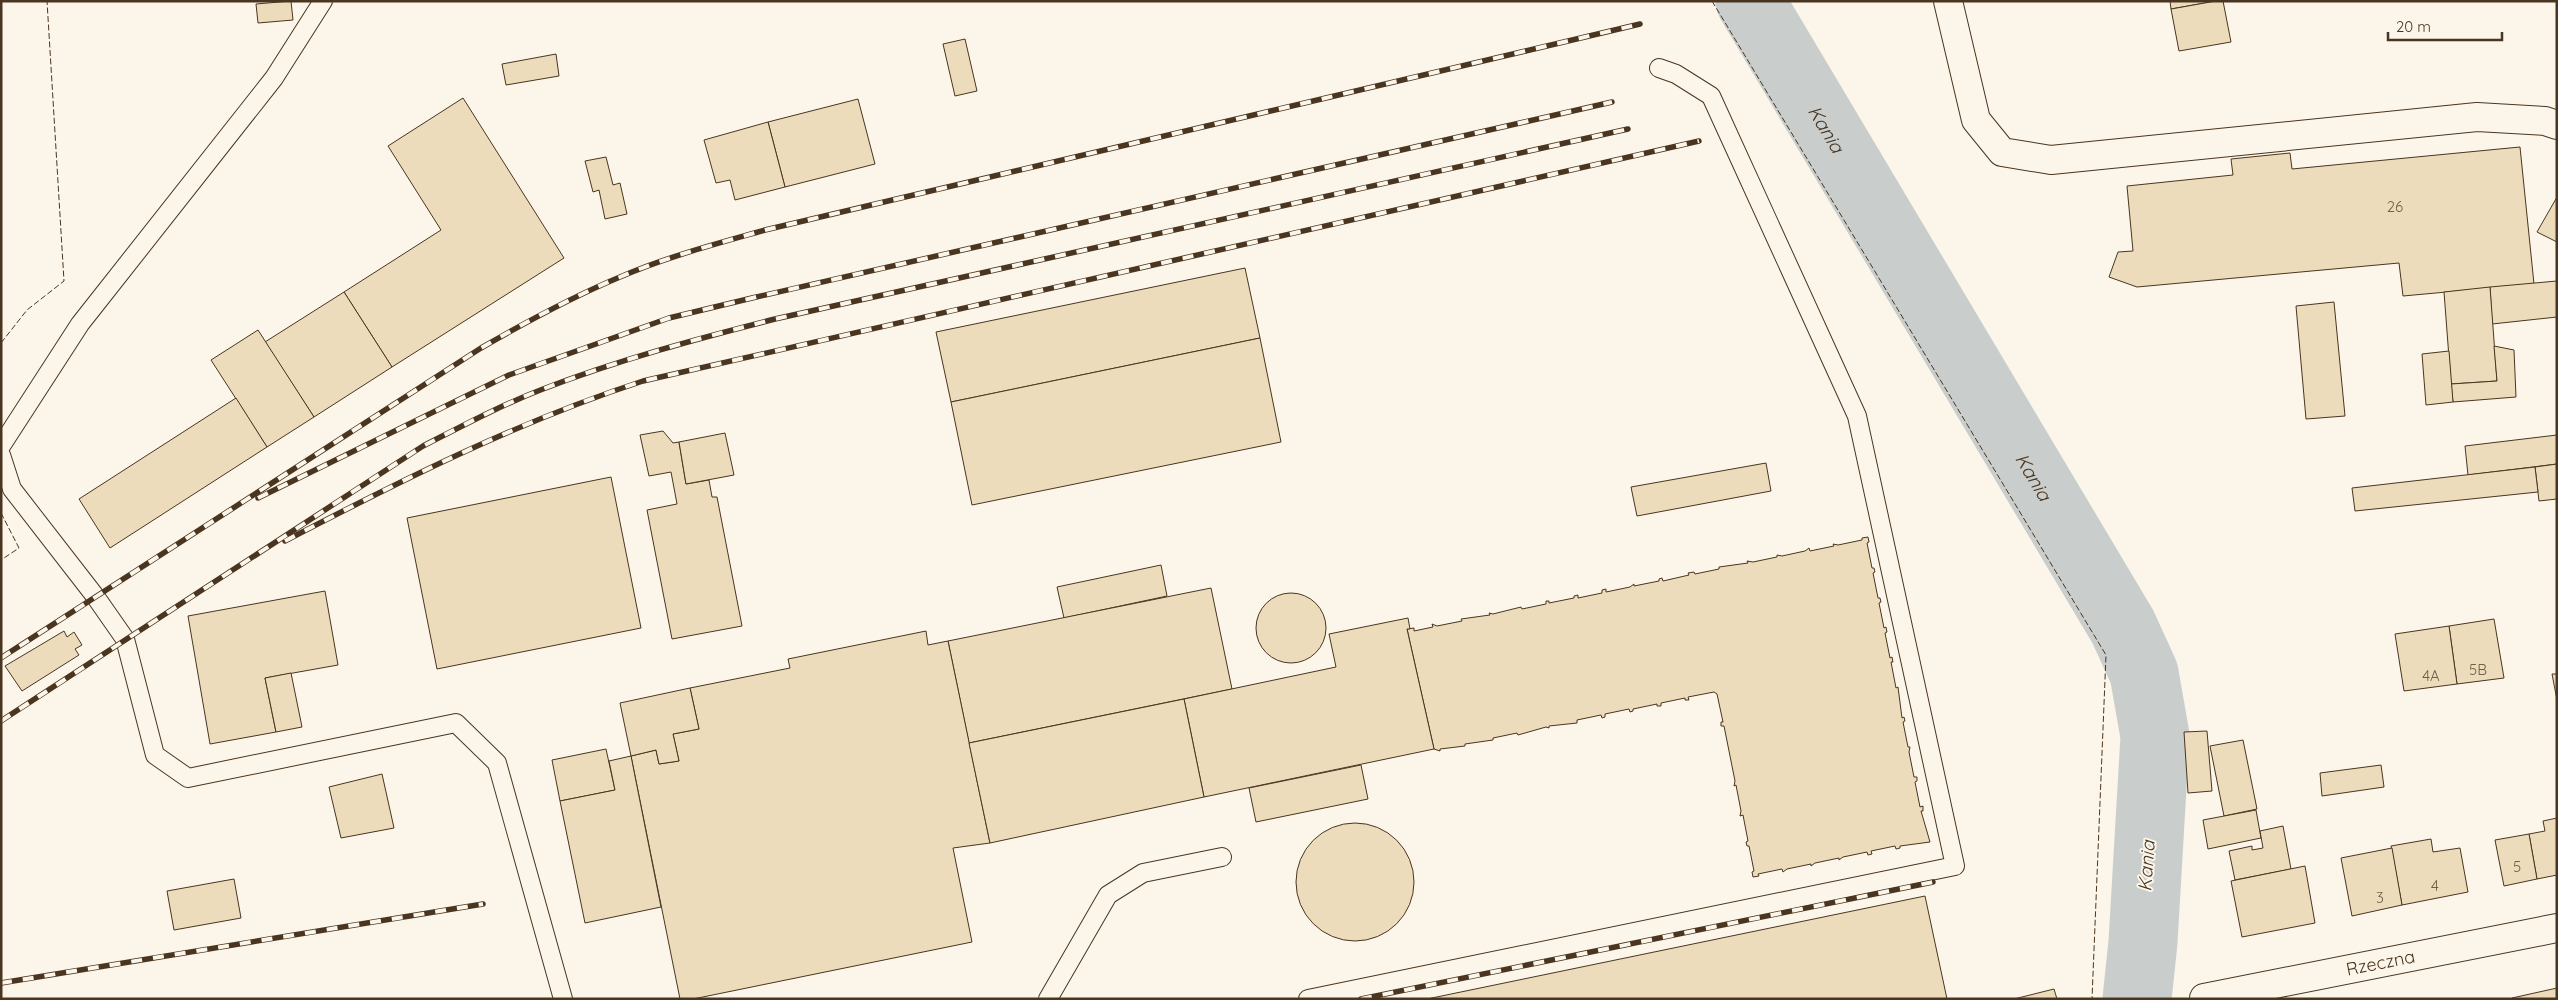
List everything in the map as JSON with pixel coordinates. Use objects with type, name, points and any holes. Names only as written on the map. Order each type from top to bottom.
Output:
[{"type":"street","points":[[1948,1],[1976,120],[2002,152],[2050,160],[2477,117],[2545,121],[2557,125]]},
{"type":"street","name":"Rzeczna","points":[[2204,998],[2557,928]]},
{"type":"lane","points":[[1,446],[80,324],[274,78],[323,1]]},
{"type":"lane","points":[[1308,999],[1956,866],[1856,416],[1711,96],[1676,74],[1659,68]]},
{"type":"lane","points":[[1,455],[12,488],[95,596],[125,639],[155,755],[188,778],[456,723],[497,763],[563,999]]},
{"type":"lane","points":[[1048,999],[1108,895],[1144,873],[1222,856]]},
{"type":"building","points":[[291,1],[293,20],[258,23],[256,4]]},
{"type":"building","points":[[2170,1],[2216,1],[2171,9]]},
{"type":"building","points":[[2223,1],[2231,42],[2179,51],[2171,9]]},
{"type":"building","points":[[965,39],[977,91],[955,96],[943,44]]},
{"type":"building","points":[[556,54],[559,76],[506,85],[502,64]]},
{"type":"building","points":[[463,98],[564,258],[392,367],[344,292],[441,230],[388,146]]},
{"type":"building","points":[[858,99],[875,164],[785,187],[768,122]]},
{"type":"building","points":[[768,122],[785,187],[735,200],[730,180],[716,183],[704,140]]},
{"type":"building","points":[[2520,147],[2534,284],[2403,296],[2399,263],[2137,287],[2109,277],[2118,252],[2133,251],[2127,186],[2233,175],[2231,159],[2290,153],[2292,169]]},
{"type":"building","points":[[606,157],[613,185],[620,183],[627,214],[605,219],[599,190],[593,192],[585,161]]},
{"type":"building","points":[[2557,197],[2557,242],[2537,232]]},
{"type":"building","points":[[1245,268],[1260,338],[951,402],[936,332]]},
{"type":"building","points":[[2557,281],[2557,317],[2492,324],[2490,287]]},
{"type":"building","points":[[2490,287],[2497,381],[2451,384],[2444,292]]},
{"type":"building","points":[[344,292],[392,367],[314,417],[265,342]]},
{"type":"building","points":[[2334,302],[2345,416],[2306,419],[2296,306]]},
{"type":"building","points":[[258,330],[314,417],[267,447],[211,360]]},
{"type":"building","points":[[1260,338],[1281,442],[972,505],[951,402]]},
{"type":"building","points":[[2494,346],[2514,350],[2516,397],[2453,402],[2451,384],[2497,381]]},
{"type":"building","points":[[2449,351],[2453,402],[2426,405],[2422,354]]},
{"type":"building","points":[[236,398],[267,447],[110,548],[79,499]]},
{"type":"building","points":[[663,431],[673,443],[679,442],[686,484],[709,480],[712,497],[717,497],[742,626],[672,639],[647,510],[677,504],[671,472],[649,476],[640,435]]},
{"type":"building","points":[[725,433],[734,475],[686,484],[679,442]]},
{"type":"building","points":[[2557,435],[2557,464],[2468,475],[2465,446]]},
{"type":"building","points":[[1766,463],[1771,491],[1637,516],[1631,487]]},
{"type":"building","points":[[2557,464],[2557,499],[2539,501],[2535,467]]},
{"type":"building","points":[[2535,467],[2538,492],[2355,511],[2352,488]]},
{"type":"building","points":[[611,477],[641,628],[437,669],[407,518]]},
{"type":"building","points":[[1868,537],[1869,542],[1867,543],[1872,568],[1874,568],[1875,572],[1873,573],[1878,598],[1880,598],[1881,602],[1879,603],[1884,628],[1886,627],[1887,632],[1885,633],[1890,658],[1892,657],[1893,662],[1891,662],[1896,688],[1898,687],[1902,718],[1904,717],[1905,721],[1903,722],[1908,747],[1910,747],[1909,752],[1914,777],[1917,777],[1915,782],[1920,807],[1923,806],[1923,811],[1921,811],[1930,842],[1900,846],[1900,848],[1896,849],[1895,846],[1871,851],[1872,854],[1868,855],[1867,852],[1843,857],[1839,860],[1839,858],[1815,863],[1811,866],[1811,864],[1787,869],[1783,872],[1782,869],[1758,874],[1759,876],[1753,877],[1752,872],[1754,871],[1749,846],[1747,846],[1746,842],[1748,841],[1743,815],[1740,816],[1741,811],[1736,785],[1734,786],[1735,781],[1724,726],[1721,726],[1721,722],[1723,722],[1717,694],[1714,692],[1688,697],[1689,700],[1685,700],[1685,698],[1661,703],[1661,706],[1657,706],[1657,704],[1633,709],[1630,712],[1629,709],[1605,714],[1605,717],[1602,718],[1601,715],[1577,720],[1577,723],[1549,726],[1549,728],[1546,727],[1518,735],[1517,733],[1493,738],[1493,740],[1465,744],[1465,746],[1440,749],[1440,751],[1434,749],[1407,629],[1414,628],[1414,631],[1433,627],[1432,624],[1437,626],[1462,621],[1461,619],[1490,615],[1489,613],[1493,614],[1521,607],[1522,609],[1546,604],[1546,601],[1549,601],[1549,603],[1574,598],[1574,596],[1578,595],[1578,598],[1602,593],[1602,590],[1606,589],[1606,592],[1630,587],[1634,584],[1634,586],[1659,581],[1662,578],[1663,581],[1689,575],[1688,573],[1694,572],[1695,574],[1719,569],[1719,567],[1748,563],[1747,561],[1753,562],[1777,557],[1777,555],[1782,556],[1805,551],[1809,548],[1810,551],[1834,546],[1833,544],[1838,545],[1862,540],[1862,538]]},
{"type":"building","points":[[1161,565],[1167,596],[1064,618],[1057,587]]},
{"type":"building","points":[[1211,588],[1232,689],[969,743],[948,641]]},
{"type":"building","points":[[325,591],[338,665],[265,678],[276,732],[210,744],[188,616]]},
{"type":"building","points":[[1291,593],[1304,596],[1316,603],[1323,615],[1326,628],[1323,641],[1316,653],[1304,660],[1291,663],[1278,660],[1266,653],[1259,641],[1256,628],[1259,615],[1266,603],[1278,596]]},
{"type":"building","points":[[1408,618],[1410,629],[1407,629],[1434,749],[1204,797],[1184,699],[1336,667],[1329,634]]},
{"type":"building","points":[[2494,619],[2504,678],[2457,684],[2449,626]]},
{"type":"building","points":[[2449,626],[2457,684],[2404,691],[2395,634]]},
{"type":"building","points":[[64,631],[67,637],[74,632],[82,645],[75,649],[79,655],[22,691],[5,666]]},
{"type":"building","points":[[926,631],[928,645],[948,641],[990,843],[953,848],[972,942],[693,999],[680,999],[631,756],[656,750],[659,764],[679,761],[673,734],[699,729],[690,688],[790,668],[788,659]]},
{"type":"building","points":[[291,673],[302,727],[276,732],[265,678]]},
{"type":"building","points":[[2552,674],[2557,674],[2557,700]]},
{"type":"building","points":[[690,688],[699,729],[673,734],[679,761],[659,764],[656,750],[631,756],[620,703]]},
{"type":"building","points":[[1184,699],[1204,797],[990,843],[969,743]]},
{"type":"building","points":[[2207,731],[2212,791],[2188,793],[2184,732]]},
{"type":"building","points":[[2243,740],[2257,809],[2224,816],[2210,746]]},
{"type":"building","points":[[606,749],[615,790],[560,801],[552,760]]},
{"type":"building","points":[[631,756],[661,907],[585,923],[560,801],[615,790],[609,761]]},
{"type":"building","points":[[1361,765],[1368,799],[1256,822],[1249,788]]},
{"type":"building","points":[[2381,765],[2384,787],[2322,796],[2320,773]]},
{"type":"building","points":[[382,774],[394,828],[341,838],[329,787]]},
{"type":"building","points":[[2256,810],[2261,838],[2208,849],[2203,820]]},
{"type":"building","points":[[2557,818],[2557,875],[2537,879],[2529,834],[2545,831],[2543,821]]},
{"type":"building","points":[[1355,823],[1378,827],[1397,840],[1410,859],[1414,882],[1410,905],[1397,924],[1378,937],[1355,941],[1332,937],[1313,924],[1300,905],[1296,882],[1300,859],[1313,840],[1332,827]]},
{"type":"building","points":[[2283,826],[2291,869],[2235,880],[2229,851],[2252,846],[2252,850],[2263,848],[2260,831]]},
{"type":"building","points":[[2529,834],[2537,879],[2504,886],[2495,840]]},
{"type":"building","points":[[2431,839],[2433,852],[2460,848],[2468,892],[2402,905],[2391,846]]},
{"type":"building","points":[[2392,848],[2402,905],[2352,916],[2341,858]]},
{"type":"building","points":[[2305,866],[2315,923],[2242,937],[2231,881]]},
{"type":"building","points":[[234,879],[241,918],[174,930],[167,891]]},
{"type":"building","points":[[1925,896],[1947,999],[1427,999],[1688,945]]},
{"type":"building","points":[[2557,988],[2557,999],[2512,999],[2512,998]]},
{"type":"building","points":[[2054,989],[2057,999],[2014,999]]},
{"type":"waterway","name":"Kania","points":[[1750,1],[2123,627],[2144,673],[2155,736],[2143,942],[2137,999]]},
{"type":"railway","points":[[1,658],[481,348],[567,301],[655,263],[765,230],[1640,24]]},
{"type":"railway","points":[[258,498],[509,375],[669,318],[1612,102]]},
{"type":"railway","points":[[1,721],[423,446],[512,402],[571,378],[716,334],[775,319],[1628,129]]},
{"type":"railway","points":[[285,541],[416,474],[505,434],[596,397],[643,381],[1699,141]]},
{"type":"railway","points":[[1361,999],[1933,882]]},
{"type":"railway","points":[[1,983],[483,904]]},
{"type":"fence","points":[[1,343],[27,310],[64,281],[47,1]]},
{"type":"fence","points":[[1712,1],[2106,655],[2092,999]]},
{"type":"fence","points":[[1,513],[19,548],[1,560]]}]
